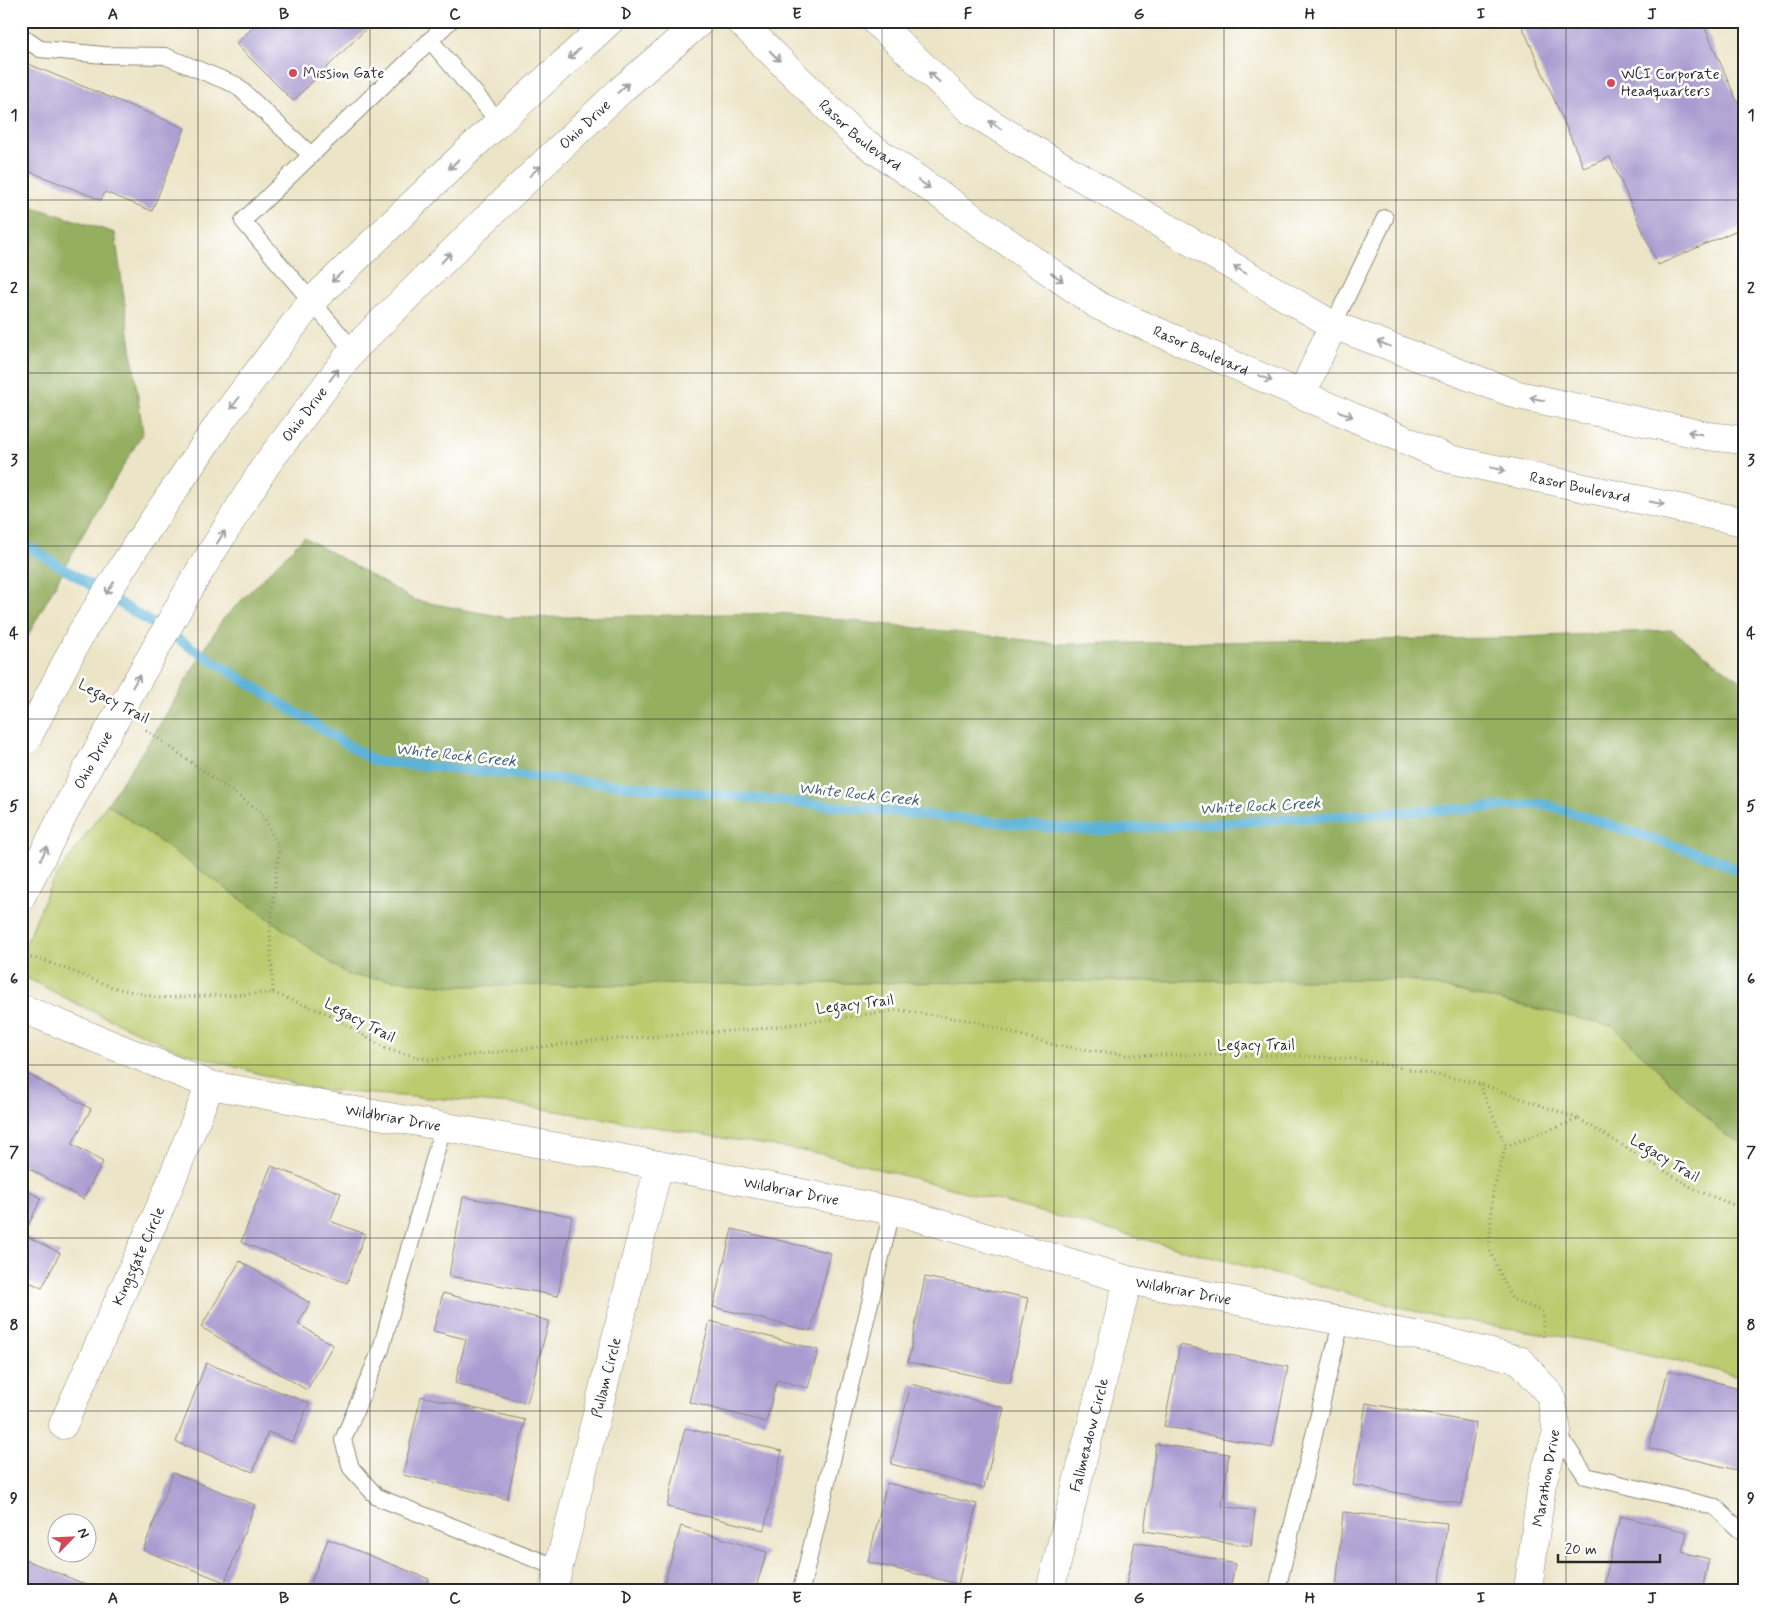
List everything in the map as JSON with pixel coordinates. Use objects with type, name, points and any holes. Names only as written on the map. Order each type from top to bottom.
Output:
[{"type":"main road","points":[[24,745],[80,635],[136,546],[220,422],[311,302],[499,122],[610,21]]},
{"type":"main road","name":"Ohio Drive","points":[[21,896],[87,769],[196,578],[266,465],[353,350],[622,89],[700,21]]},
{"type":"main road","name":"Rasor Boulevard","points":[[740,21],[857,137],[1099,306],[1449,459],[1744,522]]},
{"type":"main road","points":[[875,21],[970,110],[1333,325],[1518,395],[1708,436],[1744,440]]},
{"type":"main road","points":[[1302,394],[1333,325]]},
{"type":"main road","name":"Wildbriar Drive","points":[[21,1008],[210,1085],[659,1165],[892,1211],[1128,1280],[1342,1322],[1435,1338],[1520,1360],[1551,1396]]},
{"type":"main road","name":"Kingsgate Circle","points":[[64,1425],[166,1194],[210,1085]]},
{"type":"main road","name":"Pullam Circle","points":[[555,1579],[659,1165]]},
{"type":"main road","name":"Fallmeadow Circle","points":[[1050,1590],[1128,1280]]},
{"type":"main road","name":"Marathon Drive","points":[[1528,1590],[1542,1483],[1557,1432],[1551,1396]]},
{"type":"lane","points":[[353,350],[242,221],[450,21]]},
{"type":"lane","points":[[21,36],[40,48],[104,55],[165,56],[223,79],[236,85],[311,155]]},
{"type":"lane","points":[[430,40],[499,122]]},
{"type":"lane","points":[[1333,325],[1385,218]]},
{"type":"lane","points":[[443,1127],[381,1349],[343,1440],[350,1468],[377,1497],[555,1579]]},
{"type":"lane","points":[[801,1590],[892,1211]]},
{"type":"lane","points":[[1277,1590],[1342,1322]]},
{"type":"lane","points":[[1557,1432],[1586,1476],[1715,1507],[1744,1534]]},
{"type":"path","points":[[21,667],[30,672]]},
{"type":"path","name":"Legacy Trail","points":[[144,728],[262,813],[273,833],[278,848],[270,930],[273,993]]},
{"type":"path","name":"Legacy Trail","points":[[21,956],[43,960],[112,987],[159,998],[273,993],[328,1014],[386,1048],[430,1060],[591,1041],[757,1029],[900,1010],[973,1022],[1054,1045],[1126,1055],[1283,1054],[1356,1059],[1478,1083],[1578,1119],[1696,1190],[1744,1209]]},
{"type":"path","points":[[1478,1083],[1506,1146],[1493,1192],[1488,1249],[1512,1299],[1543,1312],[1544,1333]]},
{"type":"path","points":[[1506,1146],[1578,1119]]},
{"type":"green space","points":[[21,203],[115,233],[143,433],[90,521],[26,639],[21,635]]},
{"type":"green space","points":[[304,537],[414,600],[508,618],[781,613],[1062,644],[1503,638],[1672,630],[1744,684],[1744,1144],[1724,1134],[1613,1026],[1405,979],[451,986],[348,975],[107,804],[153,736],[222,620]]},
{"type":"green space","points":[[107,804],[348,975],[451,986],[1405,979],[1613,1026],[1724,1134],[1744,1144],[1744,1377],[1590,1341],[1437,1317],[822,1154],[513,1104],[316,1090],[177,1050],[81,1006],[23,976],[23,950],[50,886]]},
{"type":"building","name":"Mission Gate","points":[[259,21],[374,21],[293,101],[236,44]]},
{"type":"building","points":[[1520,21],[1702,21],[1744,117],[1744,227],[1658,265],[1610,157],[1584,168]]},
{"type":"building","points":[[21,61],[185,128],[152,211],[105,192],[101,200],[21,168]]},
{"type":"building","points":[[26,1073],[91,1109],[72,1144],[103,1162],[83,1199],[21,1164],[21,1081]]},
{"type":"building","points":[[271,1166],[341,1193],[330,1221],[365,1234],[347,1283],[241,1242]]},
{"type":"building","points":[[21,1188],[41,1198],[24,1235],[60,1253],[42,1288],[21,1278]]},
{"type":"building","points":[[463,1197],[572,1216],[558,1296],[449,1276]]},
{"type":"building","points":[[732,1229],[831,1253],[811,1331],[713,1307]]},
{"type":"building","points":[[240,1261],[310,1303],[298,1324],[333,1345],[307,1390],[201,1327]]},
{"type":"building","points":[[925,1277],[1028,1298],[1010,1383],[908,1362]]},
{"type":"building","points":[[443,1293],[549,1321],[527,1403],[455,1383],[466,1339],[433,1331]]},
{"type":"building","points":[[710,1321],[818,1350],[808,1388],[777,1380],[766,1422],[689,1402]]},
{"type":"building","points":[[1180,1345],[1288,1367],[1272,1448],[1164,1426]]},
{"type":"building","points":[[206,1363],[309,1403],[293,1442],[268,1432],[253,1472],[176,1442]]},
{"type":"building","points":[[1668,1370],[1744,1389],[1744,1472],[1649,1448]]},
{"type":"building","points":[[911,1384],[1004,1408],[984,1488],[891,1464]]},
{"type":"building","points":[[421,1396],[525,1420],[507,1499],[403,1475]]},
{"type":"building","points":[[1366,1403],[1476,1423],[1462,1504],[1353,1485]]},
{"type":"building","points":[[685,1428],[782,1451],[764,1530],[667,1507]]},
{"type":"building","points":[[1156,1444],[1229,1454],[1222,1506],[1255,1511],[1251,1546],[1144,1531]]},
{"type":"building","points":[[173,1473],[255,1505],[225,1582],[143,1550]]},
{"type":"building","points":[[887,1483],[977,1504],[958,1584],[868,1562]]},
{"type":"building","points":[[1343,1512],[1447,1523],[1439,1590],[1336,1590]]},
{"type":"building","points":[[1620,1516],[1687,1532],[1682,1552],[1709,1559],[1702,1590],[1603,1590]]},
{"type":"building","points":[[681,1526],[767,1552],[755,1590],[662,1590]]},
{"type":"building","points":[[328,1539],[429,1579],[425,1590],[308,1590]]},
{"type":"building","points":[[1135,1542],[1235,1564],[1230,1590],[1125,1590]]},
{"type":"building","points":[[21,1558],[99,1590],[21,1590]]},
{"type":"building","points":[[849,1586],[861,1589],[861,1590],[848,1590]]},
{"type":"waterway","name":"White Rock Creek","points":[[21,542],[374,761],[1089,831],[1544,804],[1716,859],[1744,874]]},
{"type":"place","name":"Mission Gate","points":[[293,73]]},
{"type":"place","name":"WCI Corporate Headquarters","points":[[1611,83]]}]
